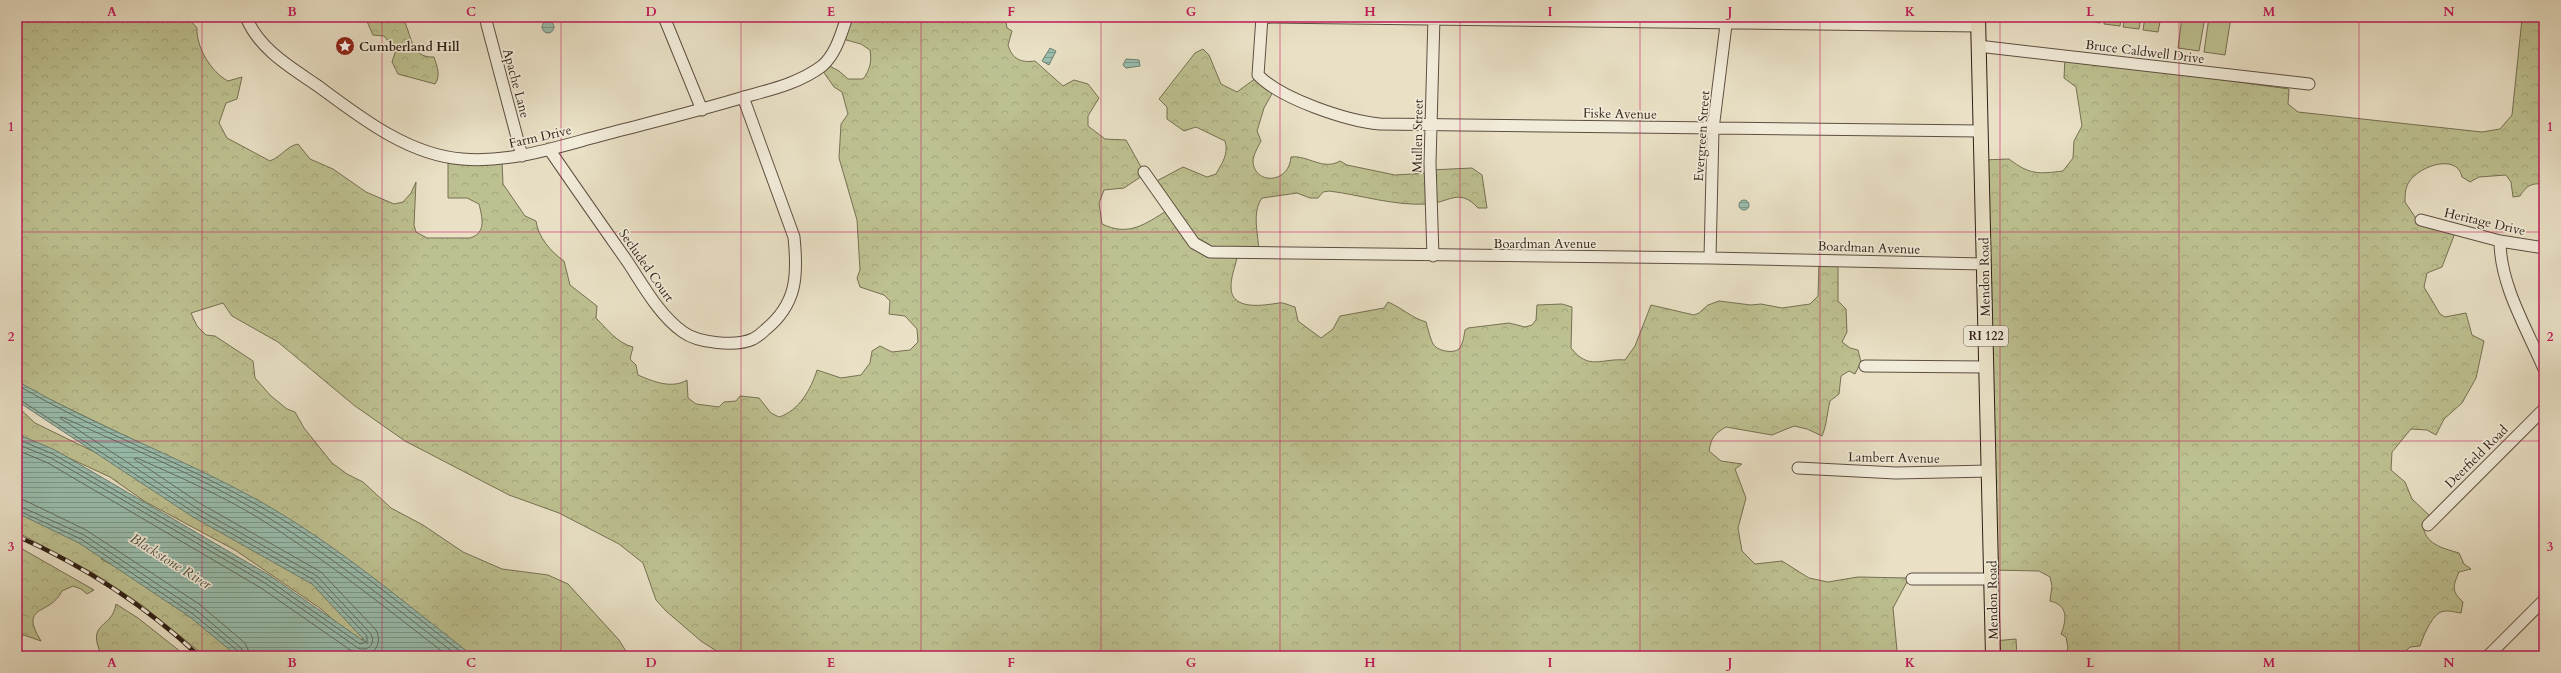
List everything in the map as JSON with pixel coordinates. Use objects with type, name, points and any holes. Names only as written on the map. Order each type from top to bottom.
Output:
[{"type":"main road","name":"Mendon Road","points":[[1978,21],[1993,656]]},
{"type":"street","name":"Farm Drive","points":[[246,17],[257,37],[278,58],[346,107],[396,138],[446,157],[482,160],[522,156],[702,110],[790,83],[823,65],[832,55],[847,17]]},
{"type":"street","name":"Apache Lane","points":[[486,17],[522,156]]},
{"type":"street","points":[[664,17],[702,110]]},
{"type":"street","points":[[1262,17],[1978,21]]},
{"type":"street","name":"Fiske Avenue","points":[[1262,17],[1258,75],[1268,84],[1324,111],[1355,122],[1713,129],[1980,131]]},
{"type":"street","name":"Mullen Street","points":[[1433,256],[1430,163],[1434,18]]},
{"type":"street","name":"Evergreen Street","points":[[1710,258],[1713,129],[1727,20]]},
{"type":"street","name":"Bruce Caldwell Drive","points":[[1978,46],[2309,84]]},
{"type":"street","name":"Secluded Court","points":[[549,149],[658,307],[683,332],[710,342],[729,344],[753,339],[775,321],[788,306],[796,276],[797,258],[794,237],[743,97]]},
{"type":"street","name":"Boardman Avenue","points":[[1144,172],[1194,243],[1210,252],[1433,256],[1710,258],[1984,264]]},
{"type":"street","name":"Heritage Drive","points":[[2421,220],[2500,241],[2544,248]]},
{"type":"street","points":[[2500,241],[2500,254],[2504,276],[2544,369]]},
{"type":"street","points":[[1865,366],[1986,367]]},
{"type":"street","name":"Deerfield Road","points":[[2428,524],[2544,409]]},
{"type":"street","name":"Lambert Avenue","points":[[1798,468],[1896,473],[1989,471]]},
{"type":"street","points":[[1912,579],[1991,579]]},
{"type":"street","points":[[2488,656],[2544,600]]},
{"type":"green space","points":[[17,17],[187,17],[197,28],[197,35],[202,51],[216,72],[228,81],[242,77],[237,99],[226,103],[219,123],[227,138],[270,161],[294,145],[298,144],[310,159],[333,169],[366,192],[394,204],[403,202],[411,193],[416,182],[414,225],[416,232],[427,238],[470,238],[475,236],[481,228],[482,219],[479,204],[467,198],[448,198],[448,158],[502,161],[503,184],[525,216],[536,221],[539,233],[546,244],[564,261],[570,285],[597,306],[596,318],[617,339],[633,347],[630,359],[636,365],[638,375],[663,384],[681,383],[687,380],[688,398],[696,404],[719,407],[724,402],[736,401],[740,396],[759,398],[771,413],[779,417],[793,410],[798,405],[808,392],[817,370],[841,378],[861,375],[870,363],[872,351],[880,346],[892,352],[910,350],[918,342],[917,329],[905,316],[889,314],[890,301],[884,295],[860,287],[857,278],[860,270],[857,220],[839,158],[841,124],[848,114],[842,92],[834,87],[820,67],[824,63],[839,71],[848,79],[863,79],[869,69],[871,58],[870,50],[861,44],[839,38],[843,17],[1005,17],[1007,28],[1012,31],[1008,45],[1012,54],[1021,61],[1035,61],[1063,86],[1074,80],[1088,84],[1099,98],[1088,116],[1088,126],[1105,139],[1126,140],[1145,174],[1124,188],[1104,190],[1099,203],[1102,224],[1120,229],[1129,229],[1144,224],[1168,210],[1153,183],[1183,167],[1207,177],[1216,174],[1223,162],[1226,150],[1225,141],[1196,127],[1184,131],[1167,119],[1167,107],[1159,99],[1195,53],[1203,49],[1209,55],[1221,84],[1237,92],[1256,78],[1274,90],[1264,108],[1257,131],[1261,141],[1253,159],[1255,169],[1265,178],[1279,177],[1289,166],[1291,157],[1303,158],[1322,164],[1334,164],[1340,161],[1347,165],[1395,175],[1428,173],[1430,170],[1472,168],[1482,175],[1487,208],[1478,208],[1465,198],[1459,197],[1435,203],[1415,204],[1390,202],[1329,191],[1323,192],[1318,198],[1310,198],[1297,193],[1262,198],[1256,218],[1259,254],[1237,258],[1231,283],[1232,294],[1236,300],[1249,305],[1281,303],[1295,307],[1298,321],[1321,338],[1333,329],[1340,316],[1384,308],[1388,302],[1426,322],[1431,339],[1435,346],[1441,350],[1456,351],[1459,349],[1463,340],[1465,330],[1468,328],[1509,323],[1525,327],[1532,325],[1536,320],[1537,305],[1562,304],[1572,307],[1571,348],[1578,355],[1584,359],[1596,362],[1625,360],[1635,346],[1651,305],[1694,315],[1699,313],[1708,305],[1719,301],[1751,305],[1761,304],[1782,308],[1810,304],[1818,296],[1819,262],[1838,265],[1838,301],[1846,309],[1847,332],[1842,342],[1850,348],[1858,350],[1861,362],[1855,374],[1849,371],[1841,376],[1839,394],[1830,401],[1822,436],[1807,429],[1794,426],[1772,435],[1726,427],[1714,436],[1709,451],[1721,461],[1742,464],[1735,469],[1746,498],[1738,528],[1742,551],[1755,564],[1782,561],[1809,578],[1828,582],[1858,577],[1909,578],[1893,608],[1897,650],[1893,656],[724,656],[701,641],[666,611],[656,600],[643,563],[619,544],[559,513],[509,495],[405,441],[355,406],[278,342],[232,316],[223,303],[191,313],[197,326],[206,335],[215,336],[253,361],[255,378],[271,396],[287,409],[295,412],[304,428],[332,463],[347,474],[363,482],[391,508],[423,525],[463,552],[502,569],[548,575],[568,584],[619,640],[629,656],[462,656],[227,485],[51,400],[33,397],[18,407],[35,423],[117,463],[305,576],[364,636],[364,640],[351,636],[321,609],[235,550],[144,501],[110,477],[17,434]]},
{"type":"green space","points":[[365,17],[402,17],[416,50],[420,54],[434,57],[438,74],[435,84],[398,74],[392,62],[396,50],[384,36],[373,35]]},
{"type":"green space","points":[[2085,17],[2101,17],[2100,23],[2084,20]]},
{"type":"green space","points":[[2105,17],[2121,17],[2120,26],[2104,24]]},
{"type":"green space","points":[[2125,17],[2141,17],[2139,29],[2123,27]]},
{"type":"green space","points":[[2145,17],[2161,17],[2158,32],[2143,30]]},
{"type":"green space","points":[[2182,17],[2205,17],[2199,51],[2178,48]]},
{"type":"green space","points":[[2209,17],[2231,17],[2225,55],[2204,52]]},
{"type":"green space","points":[[2525,17],[2544,17],[2544,184],[2530,186],[2525,189],[2520,196],[2513,197],[2511,182],[2506,175],[2479,177],[2470,182],[2462,177],[2458,169],[2452,165],[2444,164],[2426,168],[2417,173],[2411,179],[2406,188],[2405,194],[2405,202],[2419,223],[2455,233],[2442,267],[2427,273],[2424,287],[2440,314],[2445,317],[2466,313],[2472,335],[2484,341],[2476,378],[2462,403],[2444,419],[2436,435],[2427,430],[2411,429],[2392,452],[2391,470],[2405,482],[2412,499],[2430,516],[2423,524],[2424,531],[2430,541],[2440,547],[2459,553],[2464,564],[2471,569],[2459,572],[2454,585],[2456,595],[2463,602],[2461,613],[2447,611],[2439,613],[2430,624],[2420,646],[2410,647],[2403,654],[2387,653],[2385,656],[2065,656],[2068,648],[2066,637],[2061,634],[2065,618],[2063,609],[2056,603],[2050,601],[2052,586],[2050,577],[2039,571],[1990,570],[1982,160],[2009,159],[2029,171],[2040,173],[2063,171],[2073,158],[2074,141],[2082,126],[2076,87],[2064,78],[2065,58],[2289,89],[2288,104],[2298,112],[2482,132],[2500,129],[2512,115],[2522,19]]},
{"type":"green space","points":[[17,507],[79,538],[103,558],[101,559],[149,584],[241,656],[205,656],[142,605],[95,574],[17,532]]},
{"type":"green space","points":[[17,546],[94,590],[87,594],[81,589],[73,586],[62,591],[57,599],[38,612],[34,616],[33,621],[41,641],[24,635],[17,639]]},
{"type":"green space","points":[[116,604],[138,618],[186,656],[102,656],[96,637],[98,631],[114,612]]},
{"type":"green space","points":[[2016,639],[2017,656],[1993,656],[1993,641]]},
{"type":"water","points":[[548,21],[552,23],[554,27],[552,31],[548,33],[544,31],[542,27],[544,23]]},
{"type":"water","points":[[1050,48],[1056,51],[1049,65],[1042,61]]},
{"type":"water","points":[[1126,59],[1139,60],[1140,66],[1126,68],[1123,65]]},
{"type":"water","points":[[1742,200],[1746,200],[1748,201],[1748,209],[1742,210],[1739,207],[1739,203]]},
{"type":"water","name":"Blackstone River","points":[[17,381],[47,398],[202,471],[263,503],[344,556],[473,656],[237,656],[190,617],[79,543],[17,513],[17,434],[55,450],[269,575],[368,644],[312,584],[193,517],[17,401]]},
{"type":"railway","points":[[17,536],[66,560],[113,588],[158,620],[199,656]]},
{"type":"place","name":"Cumberland Hill","points":[[345,46]]}]
